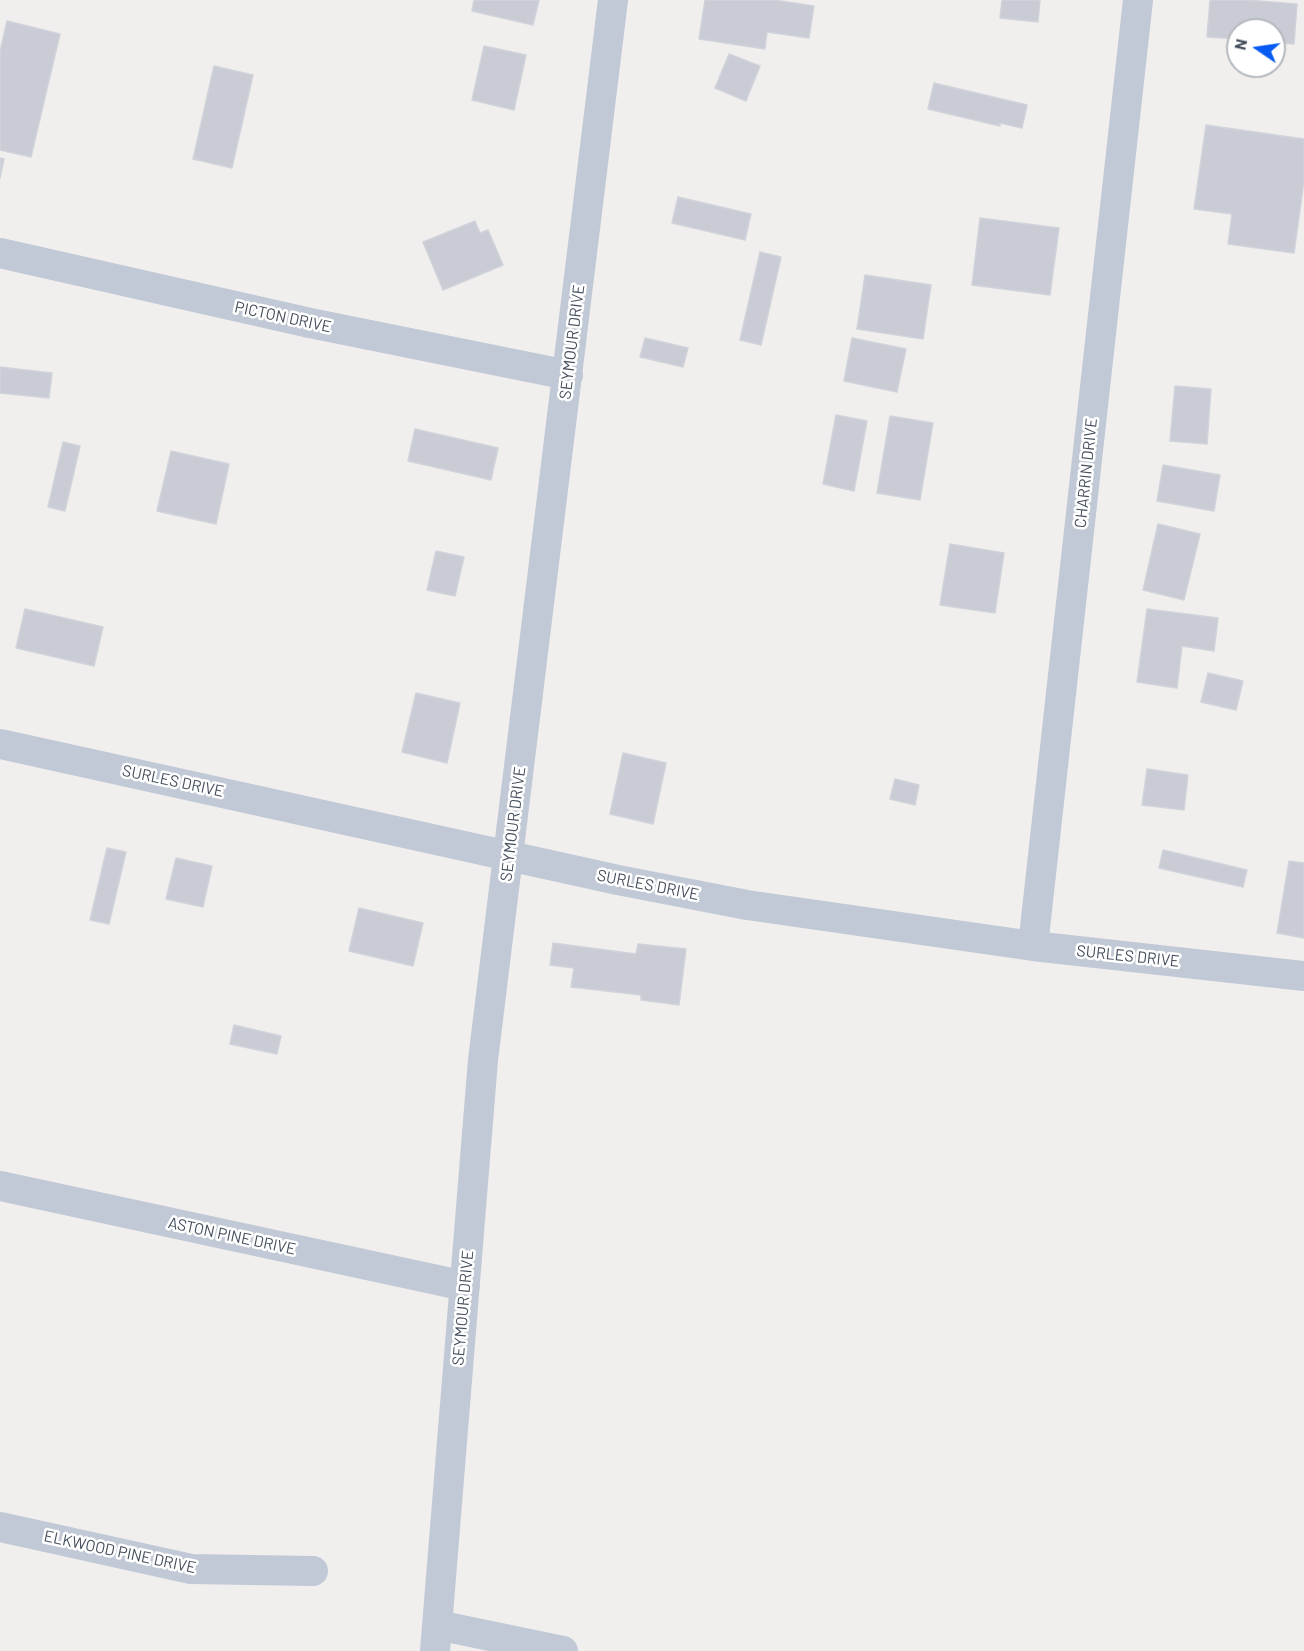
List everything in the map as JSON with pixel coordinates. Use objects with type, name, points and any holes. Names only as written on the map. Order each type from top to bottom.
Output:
[{"type":"street","name":"SEYMOUR DRIVE","points":[[436,1638],[483,1060],[613,0]]},
{"type":"street","name":"CHARRIN DRIVE","points":[[1034,946],[1138,0]]},
{"type":"street","name":"PICTON DRIVE","points":[[0,253],[310,323],[568,375]]},
{"type":"street","name":"SURLES DRIVE","points":[[0,744],[618,880],[747,905],[1034,946],[1304,976]]},
{"type":"street","name":"ASTON PINE DRIVE","points":[[0,1186],[465,1286]]},
{"type":"street","name":"ELKWOOD PINE DRIVE","points":[[0,1527],[190,1569],[313,1571]]},
{"type":"street","points":[[436,1638],[564,1651]]},
{"type":"building","points":[[474,0],[539,0],[533,25],[472,11]]},
{"type":"building","points":[[705,0],[774,0],[814,6],[809,38],[767,32],[765,49],[699,39]]},
{"type":"building","points":[[1002,0],[1040,0],[1038,22],[1000,18]]},
{"type":"building","points":[[1210,0],[1297,4],[1294,44],[1286,43],[1286,18],[1226,18],[1226,38],[1207,37]]},
{"type":"building","points":[[7,21],[60,34],[31,157],[0,150],[0,52]]},
{"type":"building","points":[[484,46],[526,55],[514,110],[472,100]]},
{"type":"building","points":[[729,54],[760,66],[746,101],[715,88]]},
{"type":"building","points":[[214,66],[253,75],[232,168],[193,159]]},
{"type":"building","points":[[934,83],[1027,105],[1022,128],[1000,123],[1000,126],[928,109]]},
{"type":"building","points":[[1206,125],[1304,139],[1304,181],[1294,253],[1228,244],[1232,214],[1194,209]]},
{"type":"building","points":[[0,158],[4,159],[0,178]]},
{"type":"building","points":[[678,197],[751,214],[745,240],[672,223]]},
{"type":"building","points":[[980,218],[1059,228],[1050,295],[972,285]]},
{"type":"building","points":[[475,221],[480,233],[488,230],[503,265],[443,290],[423,242]]},
{"type":"building","points":[[760,252],[781,257],[761,345],[740,340]]},
{"type":"building","points":[[865,275],[931,285],[923,339],[857,329]]},
{"type":"building","points":[[645,338],[688,348],[683,367],[640,357]]},
{"type":"building","points":[[852,338],[906,349],[897,392],[844,381]]},
{"type":"building","points":[[0,367],[52,373],[49,398],[0,393]]},
{"type":"building","points":[[1175,386],[1211,389],[1207,444],[1170,441]]},
{"type":"building","points":[[836,415],[867,421],[854,491],[823,484]]},
{"type":"building","points":[[890,416],[933,423],[920,500],[877,493]]},
{"type":"building","points":[[415,429],[498,448],[491,480],[408,461]]},
{"type":"building","points":[[63,442],[80,446],[65,511],[48,507]]},
{"type":"building","points":[[171,451],[229,464],[216,524],[157,511]]},
{"type":"building","points":[[1163,465],[1220,475],[1214,511],[1157,501]]},
{"type":"building","points":[[1158,524],[1200,534],[1184,600],[1143,590]]},
{"type":"building","points":[[950,544],[1004,553],[995,613],[940,605]]},
{"type":"building","points":[[436,551],[464,557],[455,596],[427,590]]},
{"type":"building","points":[[25,609],[103,627],[94,666],[16,648]]},
{"type":"building","points":[[1147,609],[1218,618],[1214,651],[1182,646],[1177,688],[1137,682]]},
{"type":"building","points":[[1208,673],[1243,681],[1236,710],[1201,702]]},
{"type":"building","points":[[416,693],[460,703],[447,763],[402,752]]},
{"type":"building","points":[[623,753],[666,763],[653,824],[610,814]]},
{"type":"building","points":[[1147,769],[1188,775],[1184,810],[1142,805]]},
{"type":"building","points":[[895,779],[919,785],[915,805],[890,799]]},
{"type":"building","points":[[107,848],[126,852],[109,924],[90,920]]},
{"type":"building","points":[[1163,850],[1247,870],[1243,887],[1159,868]]},
{"type":"building","points":[[176,858],[212,866],[203,907],[166,899]]},
{"type":"building","points":[[1289,861],[1304,863],[1304,938],[1277,933]]},
{"type":"building","points":[[359,908],[423,923],[413,966],[349,951]]},
{"type":"building","points":[[553,943],[636,954],[638,944],[686,949],[679,1005],[641,1000],[641,995],[571,987],[574,968],[550,965]]},
{"type":"building","points":[[234,1025],[281,1036],[277,1054],[230,1044]]}]
